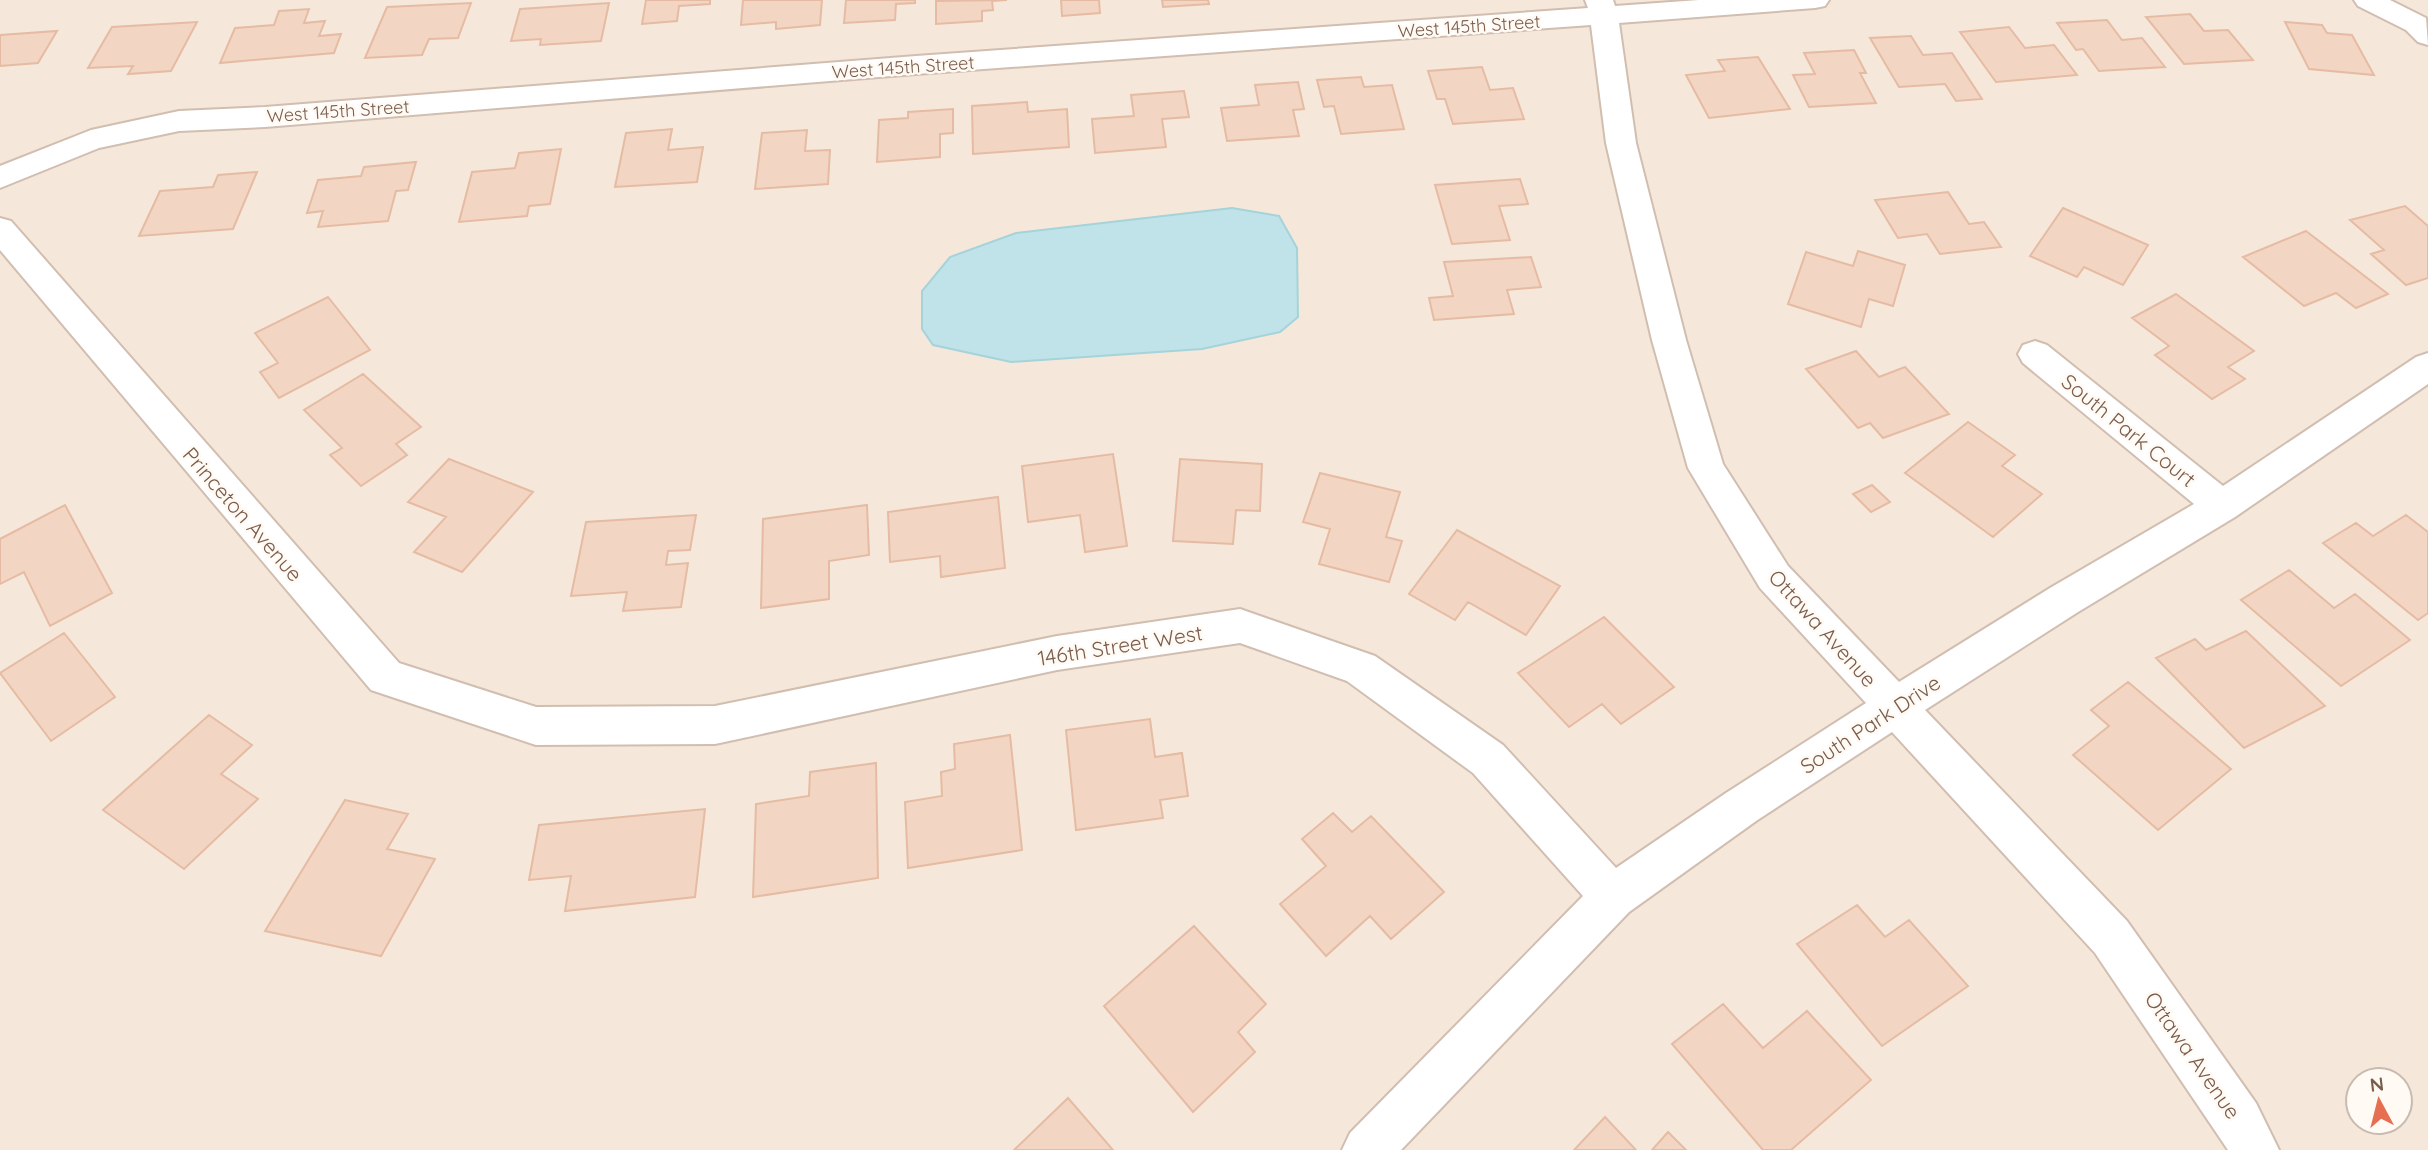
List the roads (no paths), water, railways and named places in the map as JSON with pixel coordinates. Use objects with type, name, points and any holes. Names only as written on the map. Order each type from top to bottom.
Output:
[{"type":"street","name":"West 145th Street","points":[[0,178],[91,140],[179,121],[265,117],[1602,8],[1815,0]]},
{"type":"street","points":[[2368,0],[2416,24],[2428,36]]},
{"type":"street","name":"Ottawa Avenue","points":[[1602,8],[1621,144],[1669,340],[1706,468],[1774,577],[2111,937],[2239,1119],[2254,1150]]},
{"type":"street","name":"Princeton Avenue","points":[[0,229],[385,677],[536,726]]},
{"type":"street","name":"South Park Court","points":[[2035,354],[2222,506]]},
{"type":"street","name":"South Park Drive","points":[[1367,1150],[1613,897],[1741,807],[2064,600],[2222,506],[2428,366]]},
{"type":"street","name":"146th Street West","points":[[536,726],[715,725],[1057,653],[1240,626],[1361,668],[1488,759],[1613,897]]},
{"type":"water","points":[[1232,208],[1279,216],[1297,248],[1298,317],[1280,332],[1202,349],[1011,362],[933,345],[922,329],[922,291],[950,257],[1016,233]]}]
